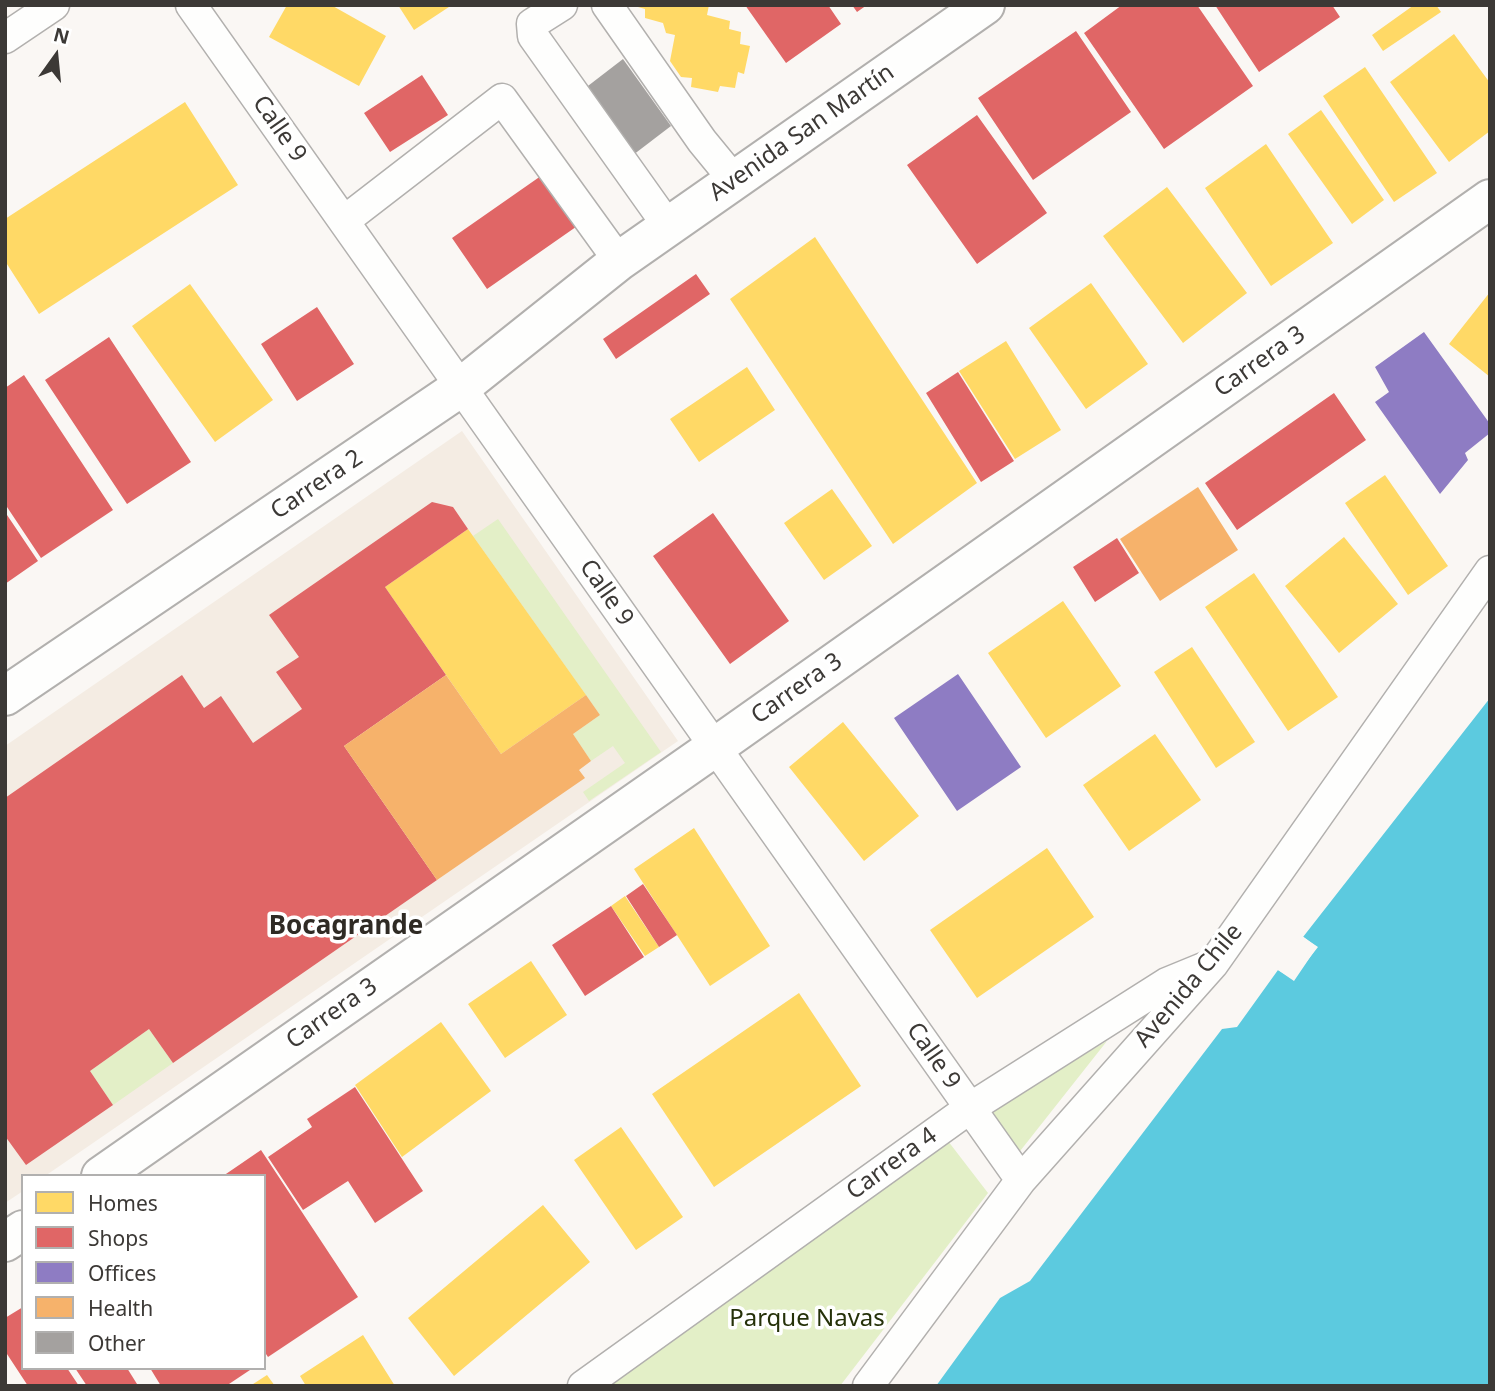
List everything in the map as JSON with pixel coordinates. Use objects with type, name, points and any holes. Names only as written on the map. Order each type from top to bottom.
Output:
[{"type":"main road","name":"Avenida San Martín","points":[[619,261],[985,5]]},
{"type":"main road","name":"Carrera 3","points":[[104,1174],[1490,200]]},
{"type":"main road","name":"Carrera 2","points":[[5,696],[461,387],[619,261]]},
{"type":"main road","points":[[5,1242],[21,1231]]},
{"type":"street","points":[[5,38],[54,5]]},
{"type":"street","name":"Calle 9","points":[[191,5],[1021,1180]]},
{"type":"street","points":[[562,5],[532,23],[533,36],[668,226]]},
{"type":"street","points":[[607,5],[702,141],[734,180]]},
{"type":"street","points":[[344,221],[502,99],[619,261]]},
{"type":"street","name":"Avenida Chile","points":[[868,1386],[1021,1180],[1213,964],[1490,571]]},
{"type":"street","name":"Carrera 4","points":[[583,1386],[970,1108],[1167,982],[1213,964]]},
{"type":"shaded area","points":[[462,431],[678,741],[48,1174],[21,1174],[21,1192],[5,1203],[5,746]]},
{"type":"green space","points":[[498,519],[661,752],[589,801],[583,792],[625,763],[613,746],[591,761],[573,734],[600,715],[473,536]]},
{"type":"green space","points":[[149,1029],[173,1063],[113,1105],[90,1071]]},
{"type":"green space","points":[[1107,1041],[1013,1160],[978,1117]]},
{"type":"green space","name":"Parque Navas","points":[[948,1141],[988,1193],[840,1386],[607,1386]]},
{"type":"water","points":[[1490,698],[1490,1386],[936,1386],[1000,1298],[1030,1281],[1222,1029],[1237,1027],[1278,970],[1293,979],[1318,947],[1303,937]]},
{"type":"pier","points":[[1301,935],[1317,947],[1294,981],[1275,968],[1280,967],[1292,975],[1313,948],[1301,939]]},
{"type":"building: Homes","points":[[287,5],[331,5],[386,36],[359,86],[269,37]]},
{"type":"building: Homes","points":[[398,5],[452,5],[414,30]]},
{"type":"building: Homes","points":[[631,5],[709,5],[707,15],[730,21],[729,29],[741,32],[740,44],[750,46],[744,74],[738,72],[735,88],[720,86],[718,92],[691,87],[692,78],[681,77],[670,61],[675,35],[666,33],[663,23],[645,18],[645,9]]},
{"type":"building: Homes","points":[[1414,5],[1436,5],[1441,12],[1383,51],[1372,35]]},
{"type":"building: Homes","points":[[1454,34],[1490,83],[1490,131],[1449,162],[1390,82]]},
{"type":"building: Homes","points":[[1365,67],[1437,173],[1394,202],[1323,96]]},
{"type":"building: Homes","points":[[185,102],[238,185],[39,314],[5,261],[5,219]]},
{"type":"building: Homes","points":[[1321,110],[1384,200],[1352,224],[1288,134]]},
{"type":"building: Homes","points":[[1266,144],[1333,243],[1271,286],[1205,188]]},
{"type":"building: Homes","points":[[1167,187],[1247,293],[1183,343],[1103,236]]},
{"type":"building: Homes","points":[[815,237],[977,483],[893,544],[730,299]]},
{"type":"building: Homes","points":[[1091,283],[1148,364],[1086,409],[1029,328]]},
{"type":"building: Homes","points":[[190,284],[273,400],[215,442],[132,326]]},
{"type":"building: Homes","points":[[1490,292],[1490,377],[1449,344]]},
{"type":"building: Homes","points":[[1006,341],[1061,430],[1015,459],[959,371]]},
{"type":"building: Homes","points":[[747,367],[775,410],[699,462],[670,419]]},
{"type":"building: Homes","points":[[1385,475],[1448,566],[1408,595],[1345,503]]},
{"type":"building: Homes","points":[[832,489],[872,546],[824,580],[784,523]]},
{"type":"building: Homes","points":[[468,529],[586,695],[501,754],[385,587]]},
{"type":"building: Homes","points":[[1344,537],[1398,604],[1339,653],[1285,586]]},
{"type":"building: Homes","points":[[1254,573],[1338,697],[1288,731],[1205,607]]},
{"type":"building: Homes","points":[[1063,601],[1121,686],[1046,738],[988,653]]},
{"type":"building: Homes","points":[[1192,647],[1255,742],[1216,768],[1154,672]]},
{"type":"building: Homes","points":[[843,722],[919,816],[864,861],[789,767]]},
{"type":"building: Homes","points":[[1155,734],[1201,800],[1129,851],[1083,785]]},
{"type":"building: Homes","points":[[694,828],[770,946],[710,986],[634,869]]},
{"type":"building: Homes","points":[[1047,848],[1094,917],[977,998],[930,930]]},
{"type":"building: Homes","points":[[625,896],[659,947],[645,956],[611,906]]},
{"type":"building: Homes","points":[[531,961],[567,1015],[505,1058],[468,1004]]},
{"type":"building: Homes","points":[[799,993],[861,1086],[714,1187],[652,1094]]},
{"type":"building: Homes","points":[[441,1022],[491,1091],[402,1157],[355,1085]]},
{"type":"building: Homes","points":[[621,1127],[683,1217],[636,1250],[574,1160]]},
{"type":"building: Homes","points":[[543,1205],[590,1262],[454,1376],[408,1318]]},
{"type":"building: Homes","points":[[363,1335],[395,1386],[306,1386],[300,1376]]},
{"type":"building: Homes","points":[[267,1375],[275,1386],[250,1386]]},
{"type":"building: Shops","points":[[745,5],[828,5],[841,24],[786,63]]},
{"type":"building: Shops","points":[[852,5],[867,5],[857,12]]},
{"type":"building: Shops","points":[[1122,5],[1197,5],[1253,86],[1164,149],[1084,33]]},
{"type":"building: Shops","points":[[1215,5],[1332,5],[1340,17],[1259,72]]},
{"type":"building: Shops","points":[[1076,31],[1131,112],[1033,180],[978,98]]},
{"type":"building: Shops","points":[[422,75],[448,115],[390,152],[364,113]]},
{"type":"building: Shops","points":[[977,115],[1047,213],[977,264],[907,165]]},
{"type":"building: Shops","points":[[548,171],[583,222],[487,289],[452,238]]},
{"type":"building: Shops","points":[[696,274],[710,294],[616,359],[603,339]]},
{"type":"building: Shops","points":[[317,307],[354,364],[297,401],[261,344]]},
{"type":"building: Shops","points":[[109,337],[191,462],[127,504],[45,380]]},
{"type":"building: Shops","points":[[958,372],[1014,461],[981,482],[926,393]]},
{"type":"building: Shops","points":[[24,375],[113,510],[41,558],[5,504],[5,388]]},
{"type":"building: Shops","points":[[1334,393],[1366,440],[1237,530],[1205,483]]},
{"type":"building: Shops","points":[[432,502],[453,507],[468,529],[385,587],[446,675],[344,746],[437,880],[173,1063],[149,1029],[90,1071],[113,1105],[26,1165],[5,1136],[5,798],[182,675],[204,708],[221,696],[253,743],[302,709],[276,672],[299,657],[269,615]]},
{"type":"building: Shops","points":[[5,512],[38,561],[5,584]]},
{"type":"building: Shops","points":[[713,513],[789,621],[730,664],[653,556]]},
{"type":"building: Shops","points":[[1117,538],[1139,573],[1095,602],[1073,567]]},
{"type":"building: Shops","points":[[643,884],[677,935],[659,947],[626,896]]},
{"type":"building: Shops","points":[[611,906],[644,957],[585,996],[552,945]]},
{"type":"building: Shops","points":[[355,1087],[423,1191],[375,1223],[348,1181],[303,1210],[268,1157],[312,1127],[307,1119]]},
{"type":"building: Shops","points":[[261,1150],[358,1297],[268,1357],[266,1174],[226,1174]]},
{"type":"building: Shops","points":[[21,1308],[21,1370],[68,1370],[79,1386],[28,1386],[5,1351],[5,1318]]},
{"type":"building: Shops","points":[[76,1370],[128,1370],[137,1384],[87,1386]]},
{"type":"building: Shops","points":[[151,1370],[250,1370],[226,1386],[161,1386]]},
{"type":"building: Offices","points":[[1424,332],[1490,424],[1490,433],[1465,453],[1468,460],[1440,494],[1375,402],[1389,392],[1375,367]]},
{"type":"building: Offices","points":[[958,674],[1021,767],[957,811],[894,718]]},
{"type":"building: Health","points":[[1198,487],[1238,550],[1160,601],[1120,539]]},
{"type":"building: Health","points":[[446,675],[501,754],[586,695],[600,715],[573,734],[591,761],[579,770],[585,778],[437,880],[344,746]]},
{"type":"building: Other","points":[[623,59],[671,126],[633,155],[584,89]]},
{"type":"district","name":"Bocagrande","points":[[346,927]]}]
